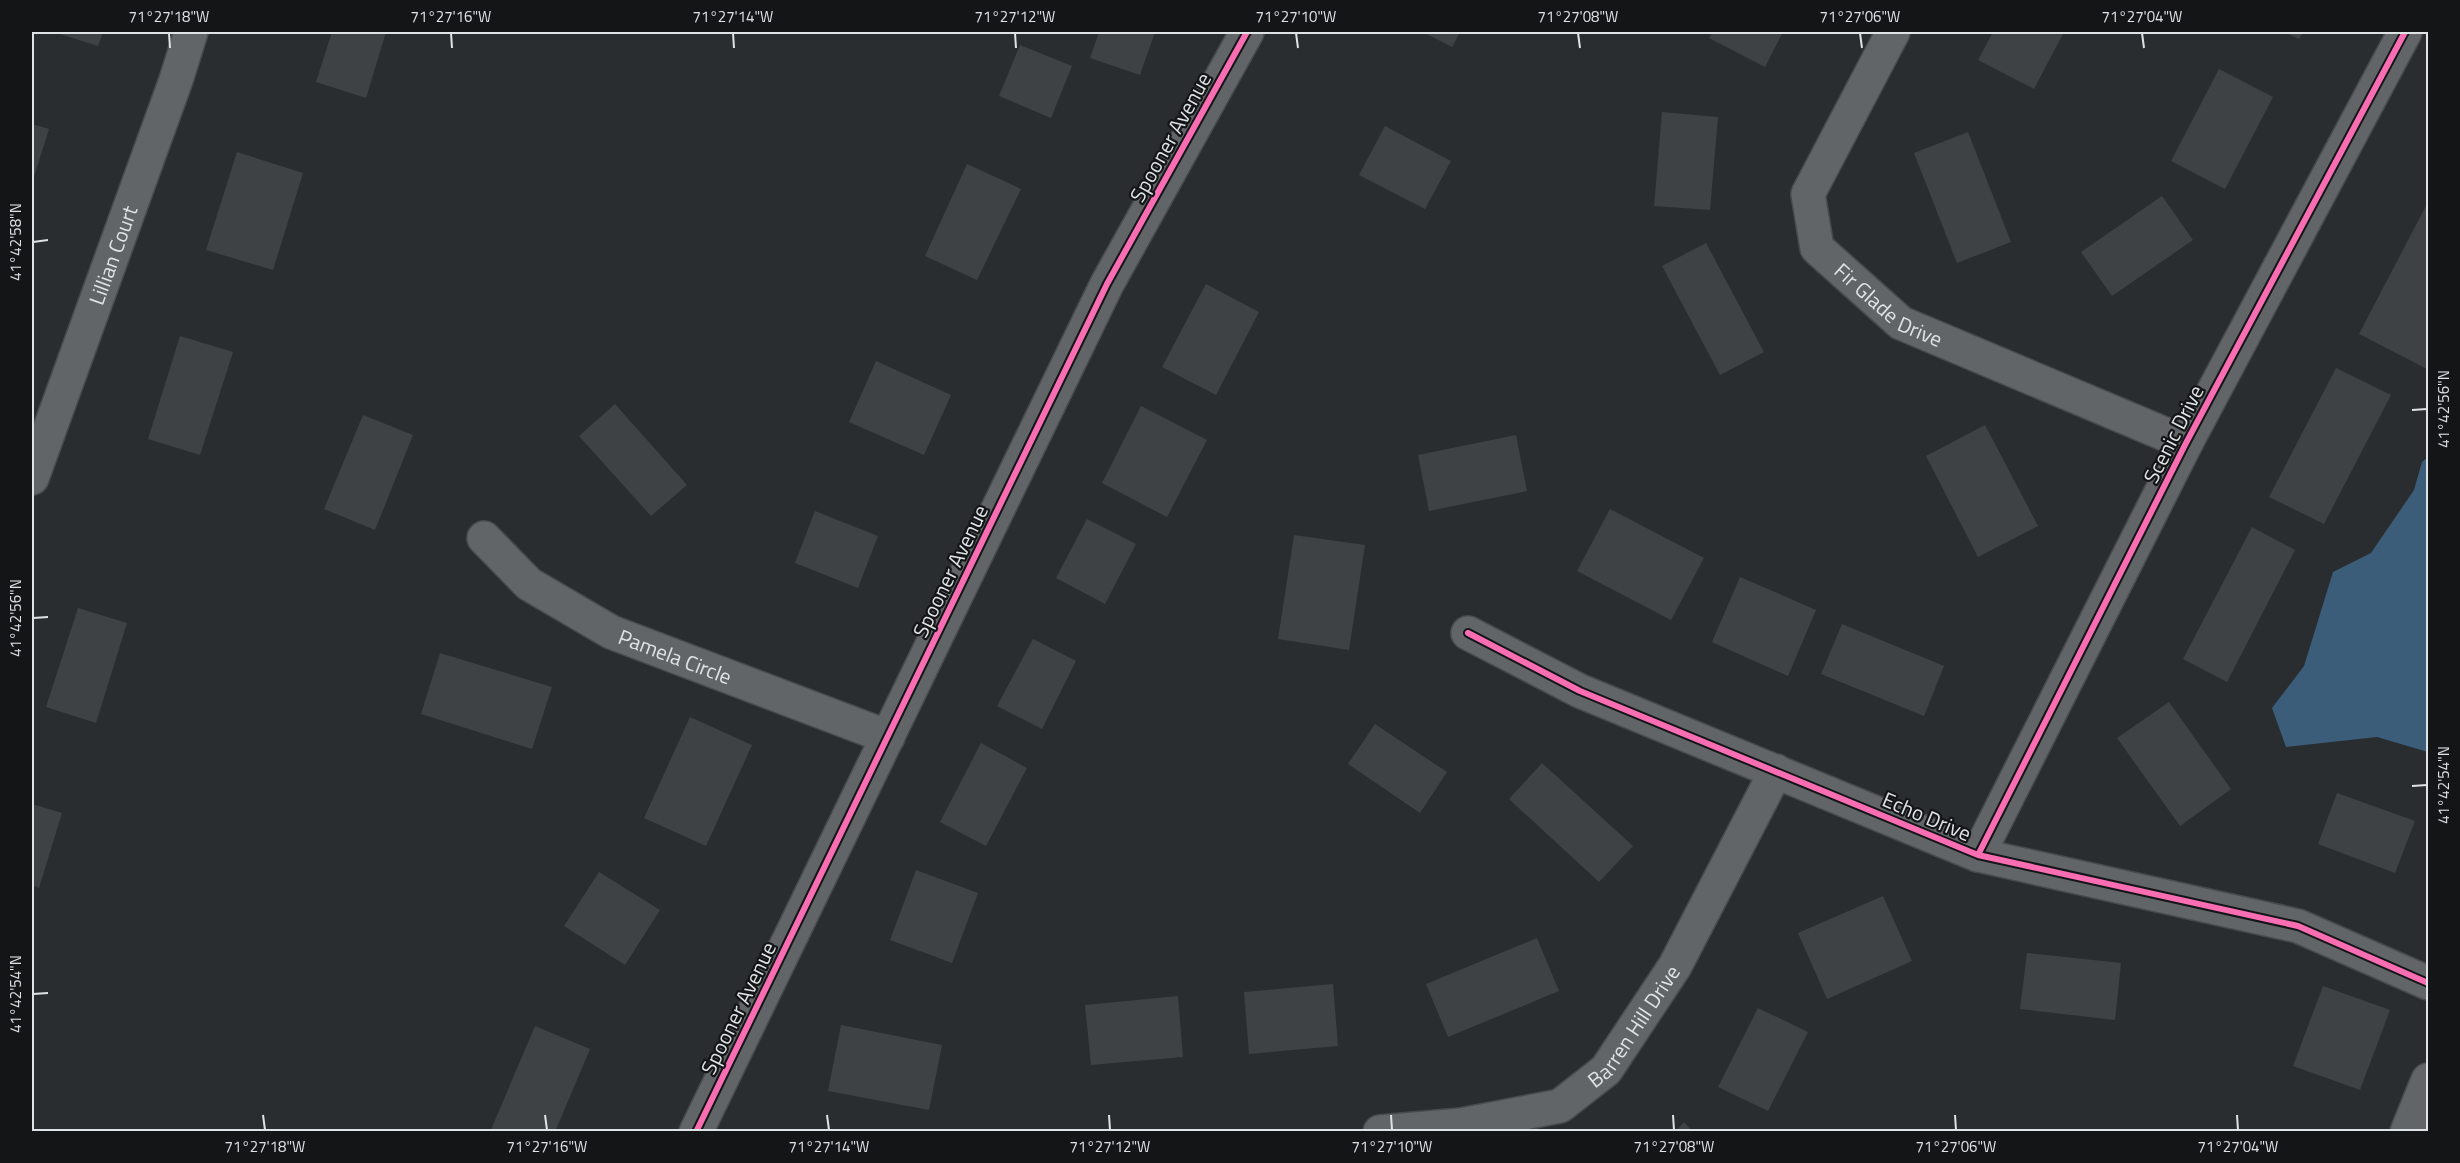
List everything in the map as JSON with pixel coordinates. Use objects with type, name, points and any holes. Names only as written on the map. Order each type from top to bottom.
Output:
[{"type":"street","name":"Lillian Court","points":[[32,478],[176,80],[191,32]]},
{"type":"street","name":"Spooner Avenue","points":[[696,1131],[1107,284],[1246,32]]},
{"type":"street","name":"Fir Glade Drive","points":[[1893,32],[1808,194],[1816,248],[1901,323],[2186,443]]},
{"type":"street","name":"Scenic Drive","points":[[1978,855],[2186,443],[2405,32]]},
{"type":"street","name":"Pamela Circle","points":[[484,538],[530,584],[611,632],[888,737]]},
{"type":"street","name":"Echo Drive","points":[[1468,633],[1580,691],[1978,855],[2298,926],[2428,983]]},
{"type":"street","name":"Barren Hill Drive","points":[[1380,1131],[1460,1128],[1560,1106],[1606,1070],[1675,966],[1776,771]]},
{"type":"street","points":[[2407,1131],[2428,1080]]},
{"type":"shaded area","points":[[2428,457],[2428,752],[2377,737],[2286,747],[2272,708],[2304,666],[2333,572],[2371,553],[2414,490],[2422,462]]},
{"type":"building","points":[[54,32],[103,32],[98,46]]},
{"type":"building","points":[[332,32],[386,32],[366,98],[316,82]]},
{"type":"building","points":[[1099,32],[1155,32],[1140,75],[1090,58]]},
{"type":"building","points":[[1423,32],[1460,32],[1452,47]]},
{"type":"building","points":[[1713,32],[1783,32],[1765,67],[1709,38]]},
{"type":"building","points":[[1993,32],[2064,32],[2034,89],[1978,60]]},
{"type":"building","points":[[2284,32],[2303,32],[2299,39]]},
{"type":"building","points":[[1020,45],[1072,66],[1051,118],[999,96]]},
{"type":"building","points":[[2219,69],[2273,97],[2225,189],[2171,161]]},
{"type":"building","points":[[1662,112],[1718,117],[1710,210],[1654,206]]},
{"type":"building","points":[[32,124],[49,129],[32,183]]},
{"type":"building","points":[[1385,126],[1451,161],[1425,209],[1359,175]]},
{"type":"building","points":[[1968,132],[2011,242],[1957,263],[1914,153]]},
{"type":"building","points":[[237,152],[303,173],[273,270],[206,250]]},
{"type":"building","points":[[967,164],[1021,189],[977,280],[925,256]]},
{"type":"building","points":[[2162,196],[2193,240],[2112,296],[2081,252]]},
{"type":"building","points":[[2428,202],[2428,365],[2427,369],[2359,334]]},
{"type":"building","points":[[1706,243],[1764,352],[1720,375],[1662,266]]},
{"type":"building","points":[[1206,284],[1259,312],[1216,395],[1162,367]]},
{"type":"building","points":[[180,336],[233,352],[200,455],[148,439]]},
{"type":"building","points":[[876,361],[951,395],[924,455],[849,422]]},
{"type":"building","points":[[2336,368],[2391,395],[2324,524],[2269,497]]},
{"type":"building","points":[[615,404],[687,485],[651,516],[579,436]]},
{"type":"building","points":[[1141,406],[1207,440],[1167,517],[1102,483]]},
{"type":"building","points":[[363,415],[413,435],[375,530],[324,509]]},
{"type":"building","points":[[1985,425],[2038,526],[1978,557],[1926,456]]},
{"type":"building","points":[[1516,435],[1527,491],[1429,511],[1418,455]]},
{"type":"building","points":[[1610,509],[1704,558],[1671,620],[1577,571]]},
{"type":"building","points":[[815,511],[878,536],[858,588],[795,563]]},
{"type":"building","points":[[1087,519],[1136,544],[1105,604],[1056,578]]},
{"type":"building","points":[[2252,527],[2295,550],[2227,682],[2183,659]]},
{"type":"building","points":[[1294,535],[1365,545],[1349,650],[1278,639]]},
{"type":"building","points":[[1740,577],[1816,610],[1788,676],[1712,642]]},
{"type":"building","points":[[78,608],[127,623],[96,723],[46,707]]},
{"type":"building","points":[[1842,624],[1944,666],[1924,716],[1821,674]]},
{"type":"building","points":[[1033,639],[1076,661],[1042,729],[997,706]]},
{"type":"building","points":[[440,653],[552,687],[532,749],[421,714]]},
{"type":"building","points":[[2169,702],[2231,789],[2180,826],[2117,738]]},
{"type":"building","points":[[690,717],[752,745],[706,846],[644,818]]},
{"type":"building","points":[[1375,724],[1447,772],[1420,813],[1348,764]]},
{"type":"building","points":[[981,743],[1027,768],[986,846],[940,822]]},
{"type":"building","points":[[1542,763],[1633,846],[1599,882],[1509,799]]},
{"type":"building","points":[[2337,793],[2415,821],[2395,873],[2318,844]]},
{"type":"building","points":[[32,804],[62,813],[39,888],[32,885]]},
{"type":"building","points":[[916,870],[978,893],[952,963],[890,940]]},
{"type":"building","points":[[599,872],[660,910],[625,965],[564,926]]},
{"type":"building","points":[[1883,896],[1912,961],[1827,999],[1798,933]]},
{"type":"building","points":[[1537,938],[1559,991],[1448,1037],[1426,984]]},
{"type":"building","points":[[2027,953],[2121,963],[2115,1020],[2020,1009]]},
{"type":"building","points":[[1333,984],[1338,1046],[1249,1054],[1244,992]]},
{"type":"building","points":[[2323,986],[2390,1010],[2360,1090],[2293,1066]]},
{"type":"building","points":[[1178,996],[1183,1057],[1091,1065],[1085,1005]]},
{"type":"building","points":[[1758,1008],[1808,1032],[1768,1111],[1718,1087]]},
{"type":"building","points":[[841,1025],[942,1045],[929,1110],[828,1091]]},
{"type":"building","points":[[535,1026],[590,1049],[555,1132],[490,1132]]},
{"type":"building","points":[[1684,1122],[1693,1132],[1675,1132]]},
{"type":"cycle path","points":[[696,1132],[1107,284],[1247,32]]},
{"type":"cycle path","points":[[1978,855],[2186,443],[2405,32]]},
{"type":"cycle path","points":[[1468,633],[1580,691],[1978,855],[2298,926],[2428,983]]}]
